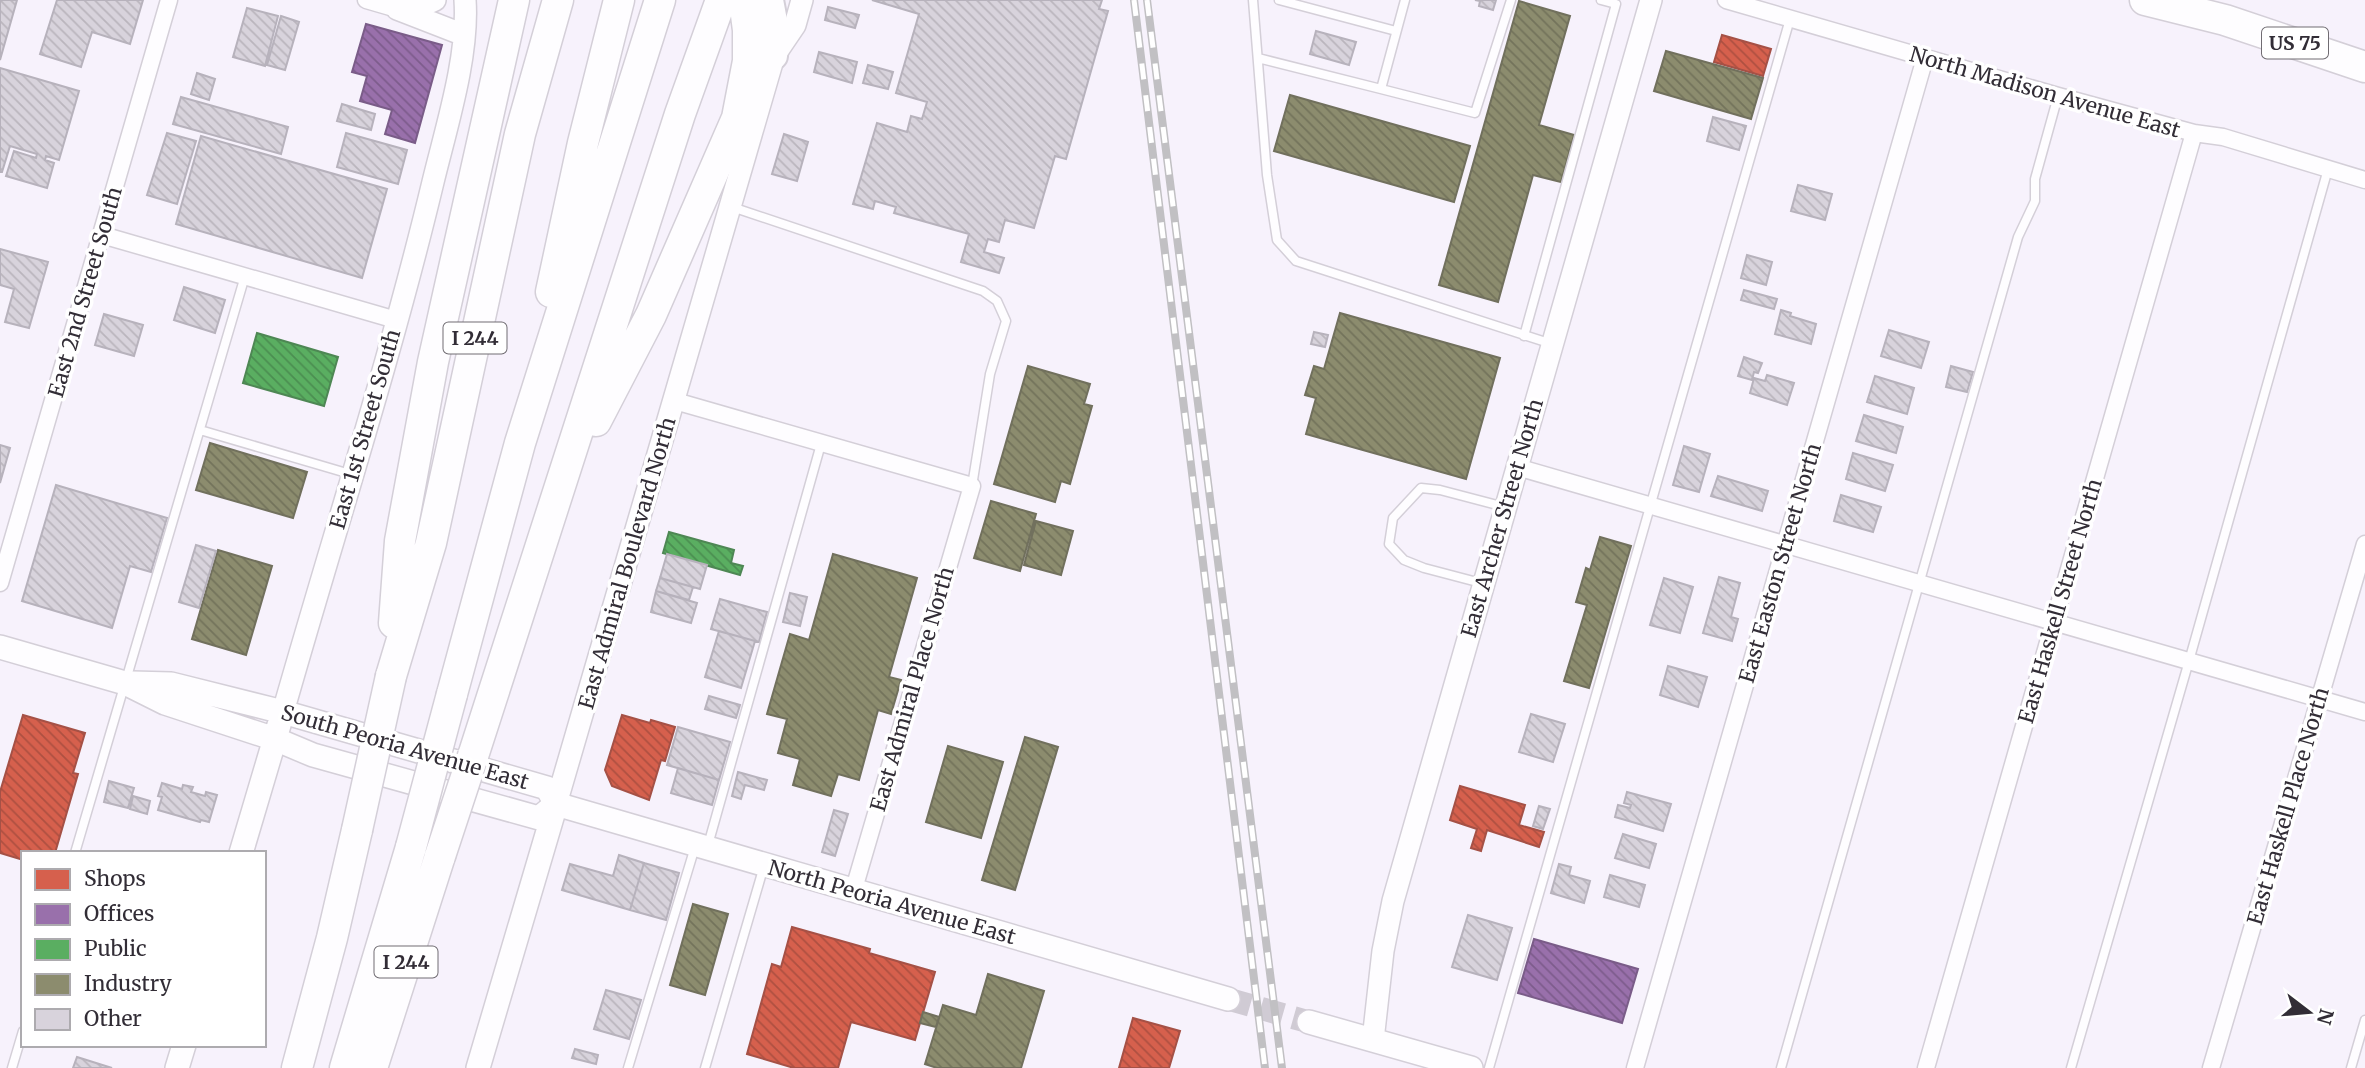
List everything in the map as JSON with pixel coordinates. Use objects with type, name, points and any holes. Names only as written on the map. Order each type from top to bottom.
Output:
[{"type":"highway","points":[[496,0],[499,67]]},
{"type":"highway","points":[[391,676],[400,541],[433,362],[514,0]]},
{"type":"highway","points":[[520,443],[583,143],[619,0]]},
{"type":"highway","points":[[345,1068],[411,847],[520,443],[660,0]]},
{"type":"highway","name":"I 244","points":[[372,1068],[552,505],[680,114],[721,0]]},
{"type":"highway","points":[[552,505],[651,315],[737,118],[748,61],[744,0]]},
{"type":"highway","name":"US 75","points":[[2145,0],[2225,20],[2365,67]]},
{"type":"highway","points":[[2167,0],[2225,20]]},
{"type":"highway","name":"I 244","points":[[297,1068],[332,938],[391,676],[431,543],[520,134],[569,8]]},
{"type":"main road","points":[[770,0],[776,32],[774,57]]},
{"type":"main road","name":"South Peoria Avenue East","points":[[0,647],[125,683],[165,703],[275,739],[313,755],[539,818],[556,804],[547,788],[283,712],[171,684],[125,683]]},
{"type":"main road","name":"East 1st Street South","points":[[242,851],[283,712]]},
{"type":"main road","name":"North Peoria Avenue East","points":[[556,804],[1228,999]]},
{"type":"main road","name":"East Admiral Boulevard North","points":[[478,1068],[556,804]]},
{"type":"main road","points":[[1309,1022],[1471,1068]]},
{"type":"main road","points":[[177,1068],[183,1047]]},
{"type":"street","name":"East 2nd Street South","points":[[0,583],[169,0]]},
{"type":"street","points":[[366,0],[464,35]]},
{"type":"street","points":[[397,9],[422,6],[435,0]]},
{"type":"street","name":"East 1st Street South","points":[[283,712],[353,474],[429,198],[458,72],[464,35],[465,0]]},
{"type":"street","name":"East Admiral Boulevard North","points":[[556,804],[774,57],[795,25],[802,0]]},
{"type":"street","name":"East Archer Street North","points":[[1373,1040],[1383,951],[1393,901],[1651,0]]},
{"type":"street","name":"North Madison Avenue East","points":[[1726,0],[2058,96],[2194,133],[2223,137],[2365,180]]},
{"type":"street","name":"East Easton Street North","points":[[1635,1068],[1925,58]]},
{"type":"street","name":"East Haskell Street North","points":[[1926,1068],[2194,133]]},
{"type":"street","points":[[102,235],[396,320]]},
{"type":"street","points":[[675,401],[972,486]]},
{"type":"street","points":[[1517,467],[2365,712]]},
{"type":"street","name":"East Admiral Place North","points":[[853,892],[972,486]]},
{"type":"street","name":"East Haskell Place North","points":[[2211,1068],[2365,544]]},
{"type":"lane","points":[[1253,0],[1267,175],[1278,240],[1296,261],[1552,344]]},
{"type":"lane","points":[[1279,0],[1396,31]]},
{"type":"lane","points":[[1381,89],[1405,0]]},
{"type":"lane","points":[[1258,58],[1475,113],[1511,0]]},
{"type":"lane","points":[[1524,336],[1616,4],[1601,0]]},
{"type":"lane","points":[[1489,1068],[1790,19]]},
{"type":"lane","points":[[1781,1068],[2018,237],[2035,201],[2035,179],[2058,96]]},
{"type":"lane","points":[[2071,1068],[2328,169]]},
{"type":"lane","points":[[732,207],[983,291],[997,301],[1006,321],[990,374],[972,486]]},
{"type":"lane","points":[[76,851],[245,276]]},
{"type":"lane","points":[[200,430],[353,474]]},
{"type":"lane","points":[[628,1068],[701,847],[821,444]]},
{"type":"lane","points":[[1483,584],[1404,560],[1389,544],[1393,518],[1421,488],[1440,490],[1505,507]]},
{"type":"lane","points":[[705,1068],[764,866]]},
{"type":"lane","points":[[2351,1068],[2365,1020]]},
{"type":"lane","points":[[12,1068],[21,1038]]},
{"type":"building: Shops","points":[[1722,35],[1771,49],[1763,76],[1714,62]]},
{"type":"building: Shops","points":[[23,715],[85,733],[73,773],[78,774],[56,851],[21,851],[21,859],[0,853],[0,792]]},
{"type":"building: Shops","points":[[622,715],[675,727],[665,761],[661,760],[649,800],[612,786],[605,770]]},
{"type":"building: Shops","points":[[1460,786],[1525,805],[1519,825],[1544,832],[1539,847],[1487,830],[1481,851],[1471,848],[1477,829],[1450,820]]},
{"type":"building: Shops","points":[[792,927],[870,949],[869,953],[935,972],[915,1040],[851,1022],[838,1068],[794,1068],[747,1054],[772,964],[781,967]]},
{"type":"building: Shops","points":[[1133,1018],[1180,1031],[1169,1068],[1119,1068]]},
{"type":"building: Offices","points":[[366,24],[442,45],[415,143],[385,134],[392,110],[360,101],[367,76],[352,72]]},
{"type":"building: Offices","points":[[1534,939],[1638,969],[1622,1023],[1518,993]]},
{"type":"building: Public","points":[[257,333],[338,357],[324,406],[243,383]]},
{"type":"building: Public","points":[[669,532],[734,550],[731,563],[743,566],[740,575],[663,553]]},
{"type":"building: Industry","points":[[1519,1],[1570,16],[1539,125],[1574,135],[1561,182],[1533,175],[1498,302],[1439,285]]},
{"type":"building: Industry","points":[[1666,51],[1763,78],[1751,119],[1654,91]]},
{"type":"building: Industry","points":[[1290,95],[1470,146],[1454,202],[1274,151]]},
{"type":"building: Industry","points":[[1340,313],[1500,358],[1466,479],[1306,434],[1316,398],[1305,395],[1314,366],[1324,369]]},
{"type":"building: Industry","points":[[1028,366],[1090,384],[1084,404],[1092,406],[1070,484],[1061,481],[1055,502],[994,484]]},
{"type":"building: Industry","points":[[210,443],[307,472],[293,518],[196,490]]},
{"type":"building: Industry","points":[[991,501],[1036,514],[1020,571],[974,558]]},
{"type":"building: Industry","points":[[1036,521],[1073,531],[1061,575],[1024,565]]},
{"type":"building: Industry","points":[[1600,537],[1631,546],[1589,688],[1564,681],[1587,605],[1576,602],[1586,568],[1590,570]]},
{"type":"building: Industry","points":[[218,550],[272,566],[246,655],[192,639]]},
{"type":"building: Industry","points":[[833,554],[917,578],[889,677],[901,680],[891,714],[878,710],[859,780],[838,774],[831,796],[793,785],[800,759],[778,753],[787,719],[767,714],[790,634],[809,640]]},
{"type":"building: Industry","points":[[1025,737],[1058,747],[1015,890],[982,880]]},
{"type":"building: Industry","points":[[948,746],[1003,762],[981,838],[926,822]]},
{"type":"building: Industry","points":[[693,904],[728,914],[705,995],[670,985]]},
{"type":"building: Industry","points":[[988,974],[1044,991],[1021,1068],[937,1068],[925,1064],[943,1005],[976,1015]]},
{"type":"building: Industry","points":[[923,1012],[939,1017],[936,1027],[920,1023]]},
{"type":"building: Other","points":[[0,0],[17,0],[0,60]]},
{"type":"building: Other","points":[[57,0],[143,0],[130,44],[92,32],[81,67],[40,54]]},
{"type":"building: Other","points":[[872,0],[1102,0],[1099,9],[1108,11],[1066,159],[1055,156],[1034,228],[1005,220],[999,242],[988,239],[984,252],[1004,258],[999,273],[961,262],[969,234],[894,213],[896,207],[875,201],[873,209],[853,204],[877,123],[907,132],[911,116],[922,119],[927,102],[896,93],[919,14]]},
{"type":"building: Other","points":[[1475,0],[1496,0],[1493,10],[1479,6],[1480,1]]},
{"type":"building: Other","points":[[828,7],[859,15],[855,28],[825,20]]},
{"type":"building: Other","points":[[247,8],[278,16],[265,66],[233,57]]},
{"type":"building: Other","points":[[281,16],[299,22],[285,70],[267,65]]},
{"type":"building: Other","points":[[1316,31],[1356,42],[1349,65],[1310,54]]},
{"type":"building: Other","points":[[819,52],[857,62],[852,83],[814,72]]},
{"type":"building: Other","points":[[868,65],[893,72],[888,89],[863,83]]},
{"type":"building: Other","points":[[0,68],[79,91],[59,160],[46,156],[45,160],[54,163],[47,188],[6,176],[14,151],[36,158],[37,154],[10,146],[0,172]]},
{"type":"building: Other","points":[[197,73],[215,79],[209,100],[191,94]]},
{"type":"building: Other","points":[[181,97],[288,127],[281,154],[173,124]]},
{"type":"building: Other","points":[[342,104],[375,114],[371,130],[337,121]]},
{"type":"building: Other","points":[[1713,117],[1746,126],[1739,150],[1707,141]]},
{"type":"building: Other","points":[[167,133],[196,141],[177,204],[147,195]]},
{"type":"building: Other","points":[[346,133],[407,150],[398,184],[337,167]]},
{"type":"building: Other","points":[[784,134],[808,142],[797,181],[772,174]]},
{"type":"building: Other","points":[[201,136],[387,189],[362,278],[176,224]]},
{"type":"building: Other","points":[[1798,185],[1832,194],[1825,220],[1791,211]]},
{"type":"building: Other","points":[[0,249],[48,262],[29,328],[5,322],[14,289],[0,285]]},
{"type":"building: Other","points":[[1747,255],[1772,262],[1766,285],[1741,278]]},
{"type":"building: Other","points":[[184,287],[225,300],[215,333],[174,320]]},
{"type":"building: Other","points":[[1744,290],[1777,299],[1774,309],[1741,300]]},
{"type":"building: Other","points":[[1781,310],[1791,313],[1790,316],[1816,324],[1811,344],[1775,334]]},
{"type":"building: Other","points":[[104,314],[143,325],[134,356],[95,345]]},
{"type":"building: Other","points":[[1889,330],[1929,342],[1921,368],[1881,356]]},
{"type":"building: Other","points":[[1314,332],[1328,335],[1325,347],[1311,344]]},
{"type":"building: Other","points":[[1744,357],[1762,363],[1758,373],[1754,372],[1752,380],[1738,376]]},
{"type":"building: Other","points":[[1951,366],[1973,372],[1967,392],[1946,387]]},
{"type":"building: Other","points":[[1767,375],[1794,383],[1787,405],[1750,393],[1754,378],[1765,381]]},
{"type":"building: Other","points":[[1875,376],[1914,388],[1907,414],[1867,402]]},
{"type":"building: Other","points":[[1864,415],[1903,427],[1896,453],[1856,441]]},
{"type":"building: Other","points":[[0,445],[10,448],[0,483]]},
{"type":"building: Other","points":[[1684,446],[1710,454],[1699,492],[1673,485]]},
{"type":"building: Other","points":[[1853,453],[1893,465],[1885,491],[1846,479]]},
{"type":"building: Other","points":[[1718,476],[1768,491],[1762,511],[1711,496]]},
{"type":"building: Other","points":[[56,485],[167,518],[151,572],[130,566],[112,628],[22,601]]},
{"type":"building: Other","points":[[1841,495],[1881,507],[1873,532],[1834,521]]},
{"type":"building: Other","points":[[196,545],[216,551],[199,608],[179,602]]},
{"type":"building: Other","points":[[667,554],[707,565],[700,589],[660,578]]},
{"type":"building: Other","points":[[1719,577],[1740,583],[1731,617],[1738,619],[1732,641],[1703,633]]},
{"type":"building: Other","points":[[660,578],[693,587],[689,600],[656,591]]},
{"type":"building: Other","points":[[1664,578],[1693,587],[1680,633],[1650,625]]},
{"type":"building: Other","points":[[656,591],[697,603],[691,623],[651,612]]},
{"type":"building: Other","points":[[790,593],[807,597],[800,626],[783,622]]},
{"type":"building: Other","points":[[720,599],[767,612],[759,642],[711,629]]},
{"type":"building: Other","points":[[719,631],[755,641],[741,688],[705,677]]},
{"type":"building: Other","points":[[1668,666],[1707,677],[1698,707],[1660,695]]},
{"type":"building: Other","points":[[709,696],[740,705],[736,718],[705,709]]},
{"type":"building: Other","points":[[1531,714],[1565,724],[1553,762],[1519,752]]},
{"type":"building: Other","points":[[678,727],[730,742],[719,780],[667,765]]},
{"type":"building: Other","points":[[678,768],[719,780],[712,805],[671,793]]},
{"type":"building: Other","points":[[738,772],[767,780],[764,790],[745,785],[741,799],[732,796]]},
{"type":"building: Other","points":[[109,781],[134,788],[128,808],[104,802]]},
{"type":"building: Other","points":[[162,783],[182,789],[183,785],[193,787],[191,792],[205,796],[206,792],[217,795],[209,822],[158,810]]},
{"type":"building: Other","points":[[1627,792],[1671,804],[1663,831],[1615,817],[1618,805],[1630,808],[1631,805],[1624,803]]},
{"type":"building: Other","points":[[133,796],[150,801],[147,814],[130,809]]},
{"type":"building: Other","points":[[1539,806],[1550,809],[1543,829],[1533,826]]},
{"type":"building: Other","points":[[834,810],[848,814],[835,856],[822,852]]},
{"type":"building: Other","points":[[1623,834],[1656,844],[1649,868],[1615,858]]},
{"type":"building: Other","points":[[619,855],[644,863],[630,910],[562,890],[570,864],[613,876]]},
{"type":"building: Other","points":[[644,863],[679,873],[666,920],[630,910]]},
{"type":"building: Other","points":[[1559,864],[1571,867],[1569,875],[1590,881],[1584,903],[1551,893]]},
{"type":"building: Other","points":[[1610,875],[1645,885],[1639,907],[1604,897]]},
{"type":"building: Other","points":[[1468,915],[1512,928],[1497,980],[1452,967]]},
{"type":"building: Other","points":[[606,990],[641,1000],[629,1039],[594,1029]]},
{"type":"building: Other","points":[[575,1049],[598,1055],[596,1064],[572,1058]]},
{"type":"building: Other","points":[[77,1057],[112,1068],[73,1068]]},
{"type":"tunnel","points":[[1228,999],[1309,1022]]},
{"type":"railway","points":[[1134,0],[1265,1068]]},
{"type":"railway","points":[[1147,0],[1282,1068]]}]
